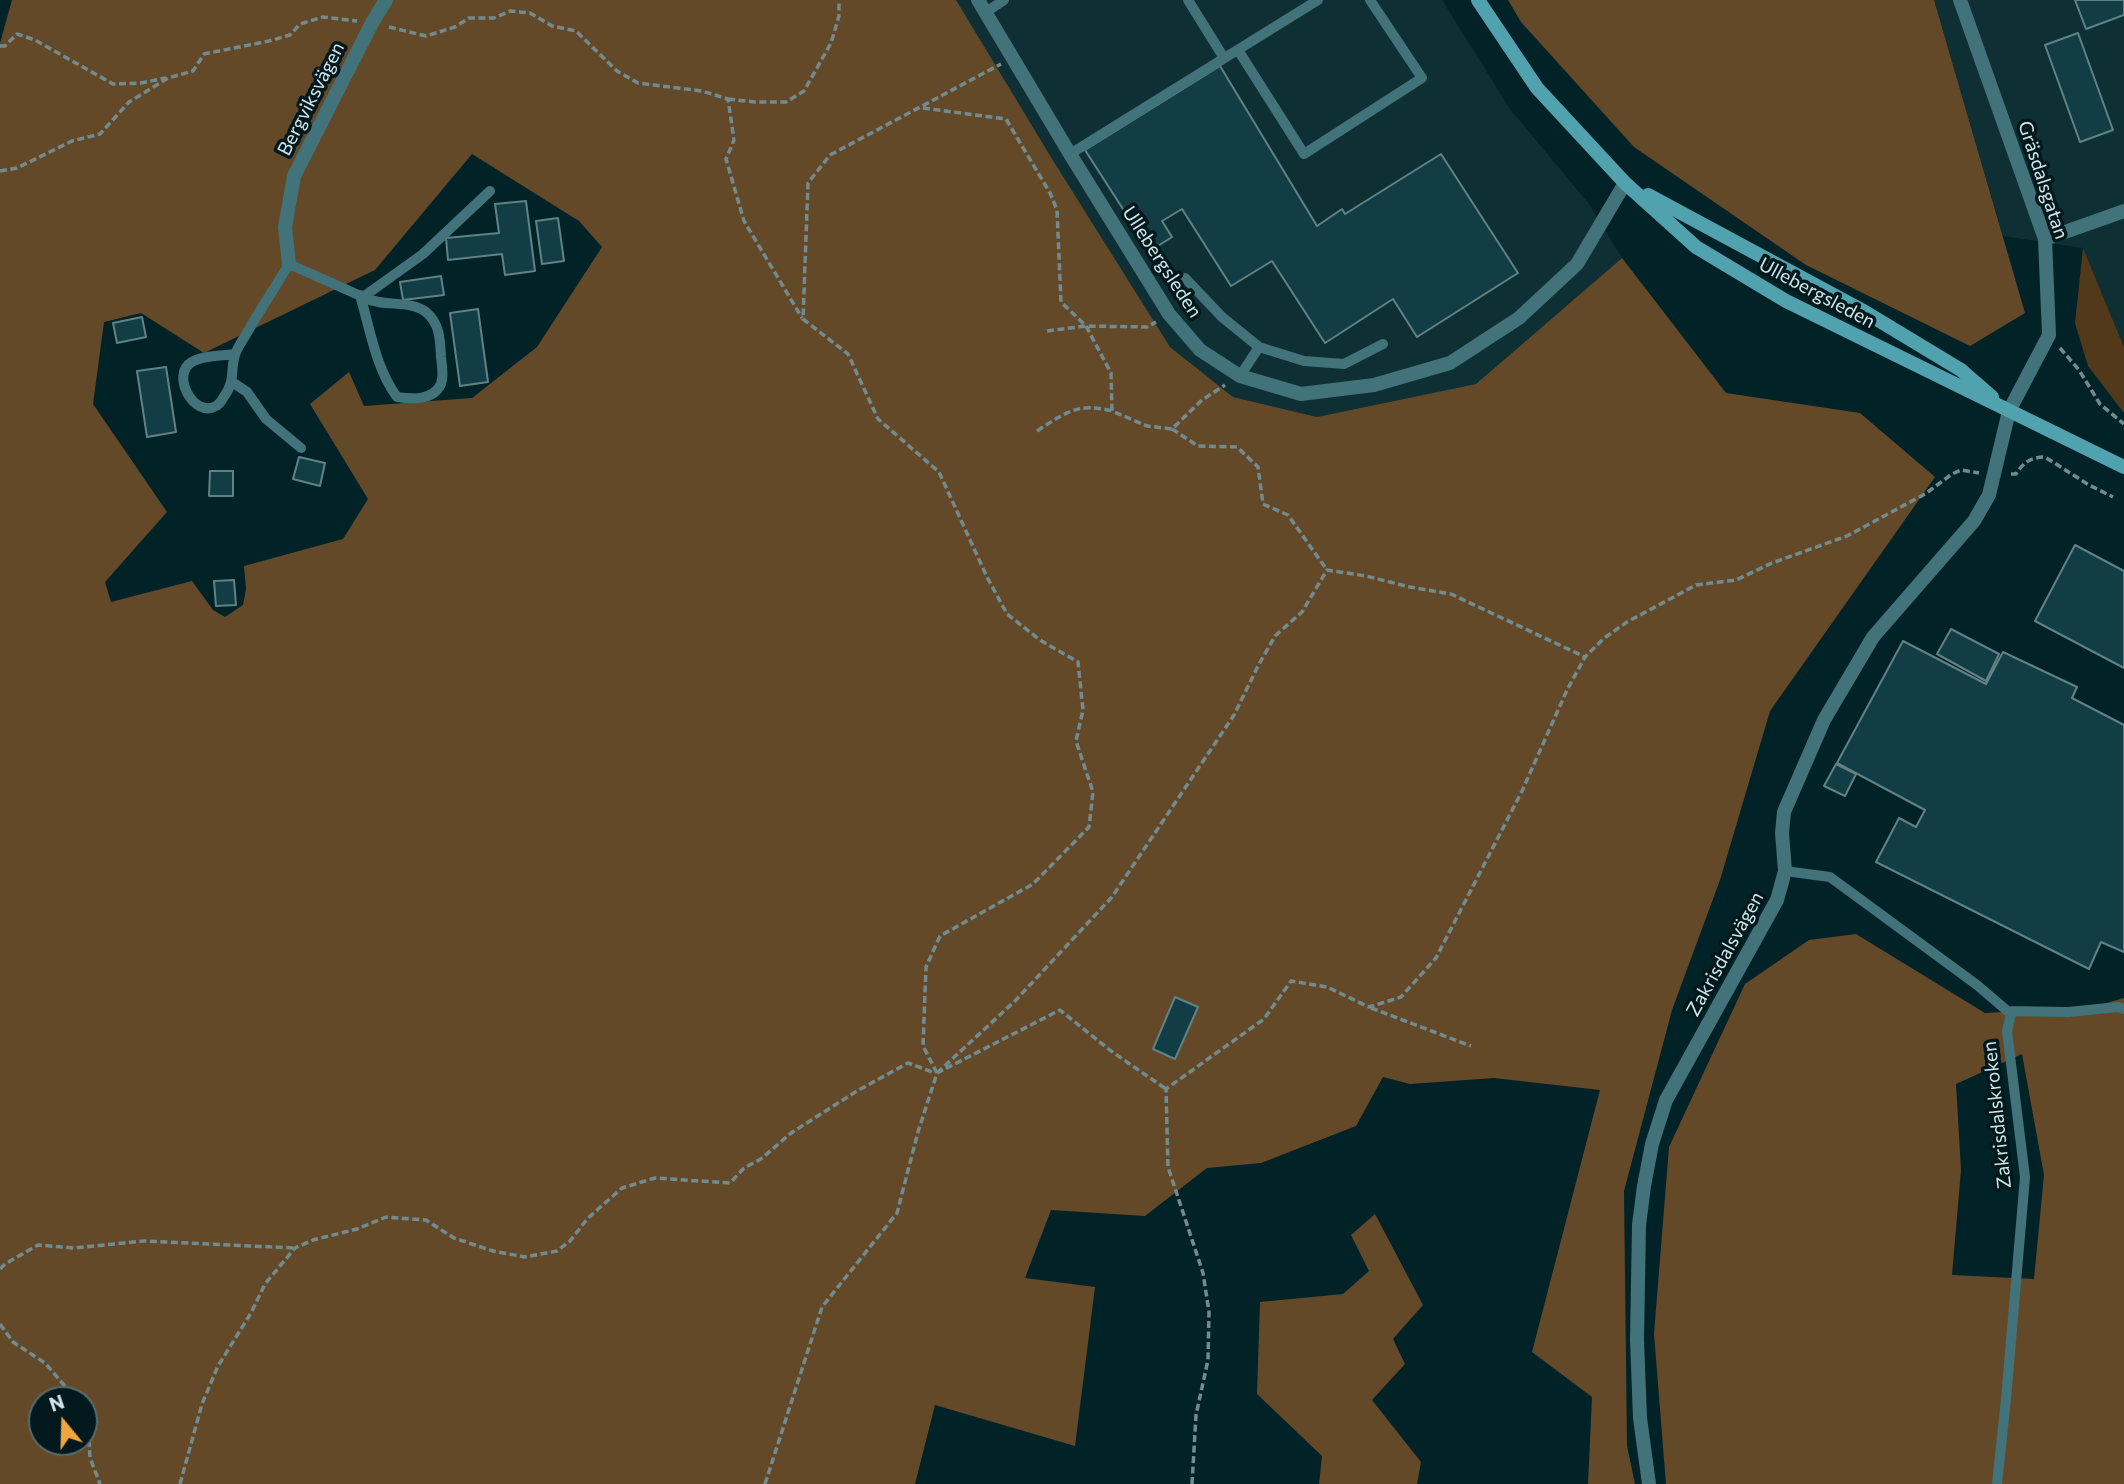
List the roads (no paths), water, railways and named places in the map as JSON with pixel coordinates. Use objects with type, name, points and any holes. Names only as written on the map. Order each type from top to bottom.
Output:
[{"type":"main road","name":"Ullebergsleden","points":[[1478,0],[1537,88],[1625,183],[1696,247],[1786,301],[2124,467]]},
{"type":"main road","name":"Ullebergsleden","points":[[1625,183],[1865,312],[1961,370],[2009,411]]},
{"type":"street","name":"Bergviksvägen","points":[[289,264],[285,227],[294,176],[386,0]]},
{"type":"street","name":"Gräsdalsgatan","points":[[1960,0],[2045,239],[2049,335],[2009,411]]},
{"type":"street","name":"Ullebergsleden","points":[[982,6],[1169,314],[1200,350],[1240,376],[1301,394],[1374,385],[1451,363],[1519,318],[1577,264],[1625,183]]},
{"type":"street","points":[[2045,239],[2124,211]]},
{"type":"street","name":"Zakrisdalsvägen","points":[[1649,1484],[1640,1418],[1637,1340],[1639,1225],[1652,1144],[1666,1100],[1777,901],[1786,872],[1782,833],[1784,812],[1824,720],[1873,637],[1974,521],[1989,495],[2009,411]]},
{"type":"lane","points":[[982,6],[1004,0]]},
{"type":"lane","points":[[1188,0],[1224,58]]},
{"type":"lane","points":[[1070,154],[1318,0]]},
{"type":"lane","points":[[1238,50],[1304,154],[1422,78],[1370,0]]},
{"type":"lane","points":[[362,296],[423,254],[489,191]]},
{"type":"lane","points":[[235,354],[194,360],[188,365],[184,375],[187,393],[193,402],[208,409],[217,406],[228,392],[232,382],[235,354],[289,264],[382,304],[414,305],[433,319],[440,332],[442,377],[441,385],[427,397],[397,397],[392,390],[384,376],[362,296]]},
{"type":"lane","points":[[1185,278],[1222,317],[1259,348],[1304,361],[1343,364],[1383,344]]},
{"type":"lane","points":[[1240,376],[1259,348]]},
{"type":"lane","points":[[232,382],[247,392],[266,419],[302,448]]},
{"type":"lane","points":[[1786,872],[1830,877],[1966,977],[2007,1011],[2067,1012],[2118,1007],[2124,1009]]},
{"type":"lane","name":"Zakrisdalskroken","points":[[1997,1484],[2025,1177],[2007,1031],[2011,1014],[2007,1011]]}]
